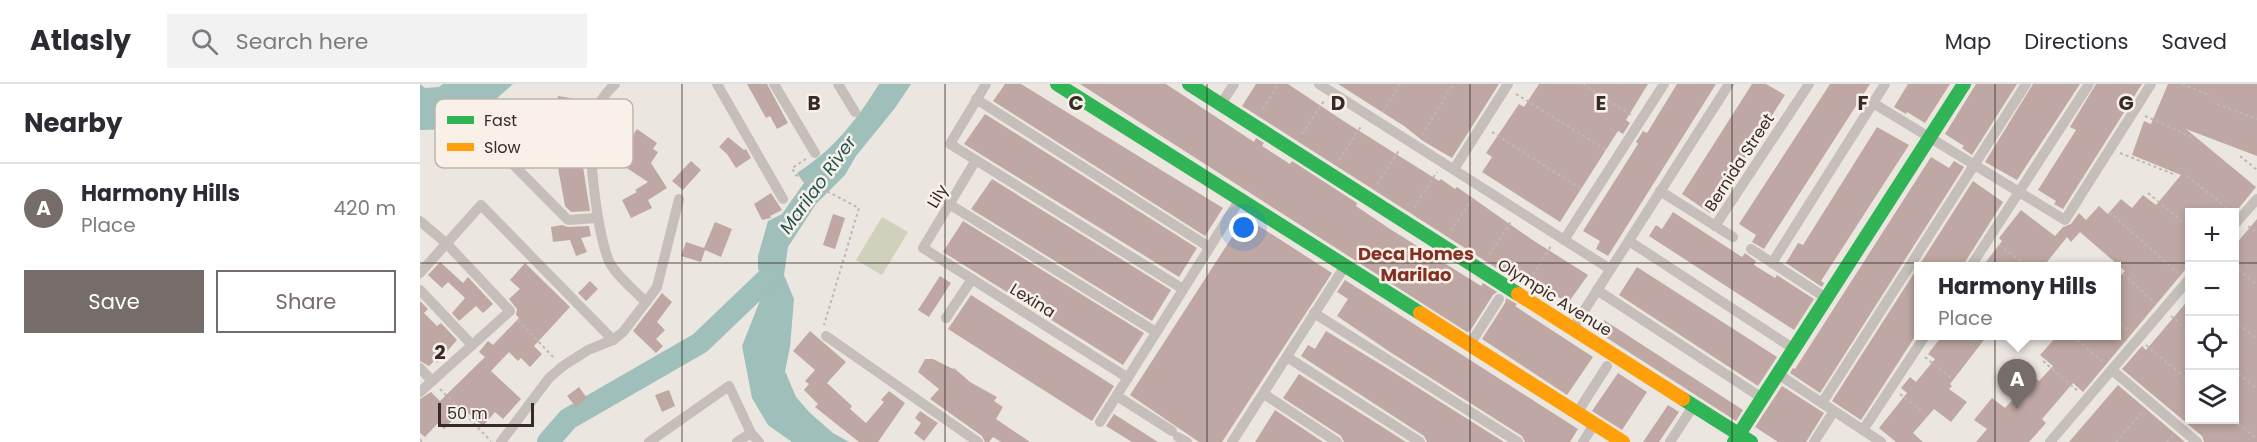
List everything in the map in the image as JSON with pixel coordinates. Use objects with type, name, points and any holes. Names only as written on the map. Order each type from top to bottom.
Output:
[{"type":"street","points":[[602,99],[615,84]]},
{"type":"street","points":[[717,84],[783,199]]},
{"type":"street","points":[[774,84],[815,153]]},
{"type":"street","points":[[838,84],[855,111]]},
{"type":"street","points":[[986,84],[950,144],[1183,289]]},
{"type":"street","points":[[1057,84],[1623,442]]},
{"type":"street","name":"Olympic Avenue","points":[[1189,84],[1694,405],[1736,438],[1751,442]]},
{"type":"street","points":[[1221,104],[1234,84]]},
{"type":"street","points":[[1319,84],[1610,269]]},
{"type":"street","points":[[1561,238],[1592,196],[1664,84]]},
{"type":"street","points":[[1573,328],[1729,84]]},
{"type":"street","name":"Bernida Street","points":[[1715,226],[1809,84]]},
{"type":"street","points":[[1772,263],[1885,84]]},
{"type":"street","points":[[1736,438],[1964,84]]},
{"type":"street","points":[[1822,403],[2026,84]]},
{"type":"street","points":[[1974,262],[2089,84]]},
{"type":"street","points":[[1873,103],[2065,220],[2151,84]]},
{"type":"street","points":[[1454,169],[1507,86]]},
{"type":"street","points":[[976,99],[1209,247]]},
{"type":"street","name":"Lily","points":[[923,248],[976,160]]},
{"type":"street","points":[[516,168],[567,220],[597,218]]},
{"type":"street","points":[[593,168],[597,218],[610,263],[646,302]]},
{"type":"street","points":[[1660,191],[1732,237]]},
{"type":"street","points":[[501,442],[549,378],[562,366],[588,350],[613,340],[623,332],[657,287],[679,199]]},
{"type":"street","points":[[1100,422],[1239,199]]},
{"type":"street","points":[[2239,220],[2257,199]]},
{"type":"street","points":[[949,204],[1156,332]]},
{"type":"street","points":[[420,273],[481,205],[613,340]]},
{"type":"street","points":[[420,221],[447,244],[510,311],[420,392]]},
{"type":"street","points":[[1629,240],[1794,349]]},
{"type":"street","name":"Lexina","points":[[923,248],[1128,378]]},
{"type":"street","points":[[1751,249],[1826,298]]},
{"type":"street","points":[[1233,442],[1345,266]]},
{"type":"street","points":[[946,318],[972,279]]},
{"type":"street","points":[[2050,442],[2185,283]]},
{"type":"street","points":[[420,290],[472,345]]},
{"type":"street","points":[[1597,290],[1762,398]]},
{"type":"street","points":[[1468,346],[1499,299]]},
{"type":"street","points":[[1314,313],[1518,442]]},
{"type":"street","points":[[826,336],[978,442]]},
{"type":"street","points":[[1863,430],[1922,340]]},
{"type":"street","points":[[1287,357],[1420,442]]},
{"type":"street","points":[[1577,413],[1608,366]]},
{"type":"street","points":[[420,368],[432,381]]},
{"type":"street","points":[[2112,370],[2197,442]]},
{"type":"street","points":[[1778,374],[1881,442]]},
{"type":"street","points":[[652,441],[729,386],[751,433],[759,442]]},
{"type":"street","points":[[1264,394],[1337,442]]},
{"type":"street","points":[[1116,396],[1179,436]]},
{"type":"street","points":[[1670,442],[1694,405]]},
{"type":"street","points":[[1814,442],[1834,411]]},
{"type":"street","points":[[1583,442],[1594,424]]},
{"type":"street","points":[[737,442],[751,433]]},
{"type":"path","points":[[1263,109],[1279,84]]},
{"type":"path","points":[[1339,160],[1400,84]]},
{"type":"path","points":[[1377,184],[1454,84]]},
{"type":"path","points":[[1583,84],[1641,121]]},
{"type":"path","points":[[2182,84],[2211,96]]},
{"type":"path","points":[[1507,86],[1617,157]]},
{"type":"path","points":[[1302,134],[1330,91]]},
{"type":"path","points":[[2217,104],[2257,119]]},
{"type":"path","points":[[2133,111],[2192,137]]},
{"type":"path","points":[[1482,126],[1592,196]]},
{"type":"path","points":[[2110,149],[2176,175]]},
{"type":"path","points":[[815,153],[792,168],[796,175],[859,208],[822,330],[826,336]]},
{"type":"path","points":[[2240,156],[2257,170]]},
{"type":"path","points":[[1414,208],[1444,162]]},
{"type":"path","points":[[2187,176],[2226,208]]},
{"type":"path","points":[[1451,231],[1481,186]]},
{"type":"path","points":[[2148,193],[2185,224]]},
{"type":"path","points":[[1489,255],[1519,210]]},
{"type":"path","points":[[2109,212],[2185,276]]},
{"type":"path","points":[[1530,280],[1561,238]]},
{"type":"path","points":[[1990,238],[2021,262]]},
{"type":"path","points":[[2239,269],[2257,285]]},
{"type":"path","points":[[510,311],[549,353]]},
{"type":"path","points":[[2239,323],[2257,339]]},
{"type":"path","points":[[2121,324],[2185,378]]},
{"type":"path","points":[[1974,340],[1980,344]]},
{"type":"path","points":[[2078,340],[2112,370]]},
{"type":"path","points":[[1916,350],[1951,378]]},
{"type":"path","points":[[2043,361],[2087,399]]},
{"type":"path","points":[[2239,373],[2257,389]]},
{"type":"path","points":[[432,381],[492,442]]},
{"type":"path","points":[[1891,387],[1924,413]]},
{"type":"path","points":[[2116,442],[2151,403]]},
{"type":"path","points":[[2239,424],[2257,439]]},
{"type":"green space","points":[[882,217],[908,232],[882,275],[856,260]]},
{"type":"water","points":[[420,84],[425,88],[439,87],[443,84],[513,84],[496,99],[435,99],[435,130],[420,130]]},
{"type":"water","name":"Marilao River","points":[[879,84],[911,84],[895,108],[856,156],[845,175],[816,204],[788,247],[784,275],[794,299],[790,347],[785,371],[796,397],[810,413],[833,433],[849,442],[792,442],[768,425],[752,398],[742,346],[771,273],[758,270],[758,256],[768,221],[782,214],[804,183],[797,173],[833,144],[862,110]]},
{"type":"building","points":[[747,84],[767,84],[788,123],[777,129],[770,116],[766,118]]},
{"type":"building","points":[[1005,84],[1021,84],[1223,208],[1205,236],[993,101]]},
{"type":"building","points":[[1080,84],[1166,84],[1254,142],[1256,138],[1264,143],[1262,146],[1290,164],[1292,161],[1357,203],[1356,206],[1390,229],[1481,286],[1483,283],[1497,292],[1467,332]]},
{"type":"building","points":[[1256,84],[1288,84],[1439,181],[1441,179],[1455,189],[1457,187],[1531,239],[1588,275],[1568,303],[1550,292],[1545,299],[1242,106]]},
{"type":"building","points":[[1338,84],[1499,84],[1452,158]]},
{"type":"building","points":[[1539,84],[1648,84],[1626,120],[1630,123],[1623,134],[1618,131],[1560,222],[1482,172],[1492,157],[1486,153],[1519,104],[1524,107]]},
{"type":"building","points":[[1677,84],[1716,84],[1608,256],[1596,249],[1600,241],[1583,231],[1638,144],[1636,142],[1643,131],[1647,133]]},
{"type":"building","points":[[1752,84],[1766,84],[1785,95],[1710,213],[1682,194]]},
{"type":"building","points":[[1830,84],[1870,84],[1764,249],[1752,242],[1756,235],[1739,224]]},
{"type":"building","points":[[1908,84],[1950,84],[1925,123],[1894,107]]},
{"type":"building","points":[[1976,84],[2017,84],[1972,155],[1962,148],[1964,146],[1945,134]]},
{"type":"building","points":[[2033,84],[2080,84],[2017,180],[1985,162]]},
{"type":"building","points":[[2096,84],[2142,84],[2063,209],[2054,204],[2056,201],[2038,190],[2076,130],[2070,127]]},
{"type":"building","points":[[2168,84],[2257,84],[2257,156],[2186,129],[2256,187],[2239,208],[2185,208],[2185,270],[2083,392],[2073,383],[2042,419],[2046,423],[2029,442],[1976,442],[1987,429],[1974,420],[1992,398],[2005,408],[2019,393],[2000,378],[2014,361],[2039,381],[2053,366],[2040,355],[2053,340],[2121,340],[2121,275],[2125,271],[2121,268],[2121,262],[2115,262],[2080,232],[2071,242],[2067,237],[2047,262],[1986,262],[2002,241],[1999,238],[2021,210],[2055,236],[2063,227],[2071,224],[2079,213],[2086,220],[2099,206],[2108,214],[2121,199],[2132,208],[2143,195],[2156,205],[2181,175],[2132,155],[2144,121],[2151,124]]},
{"type":"building","points":[[558,96],[576,99],[557,99]]},
{"type":"building","points":[[985,114],[1197,248],[1179,277],[964,144]]},
{"type":"building","points":[[1877,127],[1909,145],[1821,281],[1824,283],[1822,287],[1786,263],[1798,243],[1803,245]]},
{"type":"building","points":[[637,129],[657,143],[653,149],[658,152],[651,163],[667,188],[648,200],[652,208],[631,218],[622,200],[637,192],[635,190],[648,182],[627,168],[633,168],[633,135]]},
{"type":"building","points":[[728,137],[744,150],[746,149],[751,158],[736,168],[727,154],[719,147]]},
{"type":"building","points":[[1931,157],[1949,168],[1954,161],[1964,167],[1820,393],[1790,373],[1793,368],[1795,369]]},
{"type":"building","points":[[691,161],[701,170],[683,190],[672,181]]},
{"type":"building","points":[[558,168],[583,168],[590,211],[571,212],[565,206]]},
{"type":"building","points":[[992,179],[1171,290],[1152,321],[971,209]]},
{"type":"building","points":[[1973,181],[2003,202],[1965,262],[1921,262]]},
{"type":"building","points":[[771,193],[782,210],[770,216],[771,218],[762,220],[754,204]]},
{"type":"building","points":[[1673,212],[1742,257],[1745,253],[1756,261],[1754,265],[1775,278],[1777,275],[1814,299],[1794,330],[1649,236],[1656,225],[1662,229]]},
{"type":"building","points":[[833,214],[845,218],[835,249],[823,245]]},
{"type":"building","points":[[1245,217],[1332,273],[1222,442],[1199,442],[1130,395]]},
{"type":"building","points":[[2257,219],[2257,442],[2204,442],[2202,436],[2188,424],[2239,424],[2239,240]]},
{"type":"building","points":[[963,221],[1144,333],[1123,365],[943,252]]},
{"type":"building","points":[[715,222],[732,229],[721,257],[705,250],[701,262],[681,256],[686,242],[704,248]]},
{"type":"building","points":[[589,226],[591,236],[581,238],[587,252],[576,256],[570,240],[553,242],[551,227]]},
{"type":"building","points":[[440,262],[463,283],[468,277],[493,304],[483,313],[476,306],[459,321],[452,313],[465,298],[448,282],[442,288],[428,275]]},
{"type":"building","points":[[525,263],[570,307],[534,346],[542,354],[530,367],[521,358],[518,361],[509,352],[491,371],[521,399],[503,419],[495,412],[483,426],[463,409],[444,429],[438,423],[425,437],[420,433],[420,399],[431,392],[440,401],[485,357],[479,352],[488,341],[493,345],[519,318],[516,315],[517,309],[509,299],[520,289],[510,280]]},
{"type":"building","points":[[1637,267],[1777,357],[1758,386],[1619,295]]},
{"type":"building","points":[[1914,273],[1914,338],[1861,420],[1832,401]]},
{"type":"building","points":[[940,276],[951,283],[929,317],[918,310]]},
{"type":"building","points":[[1345,280],[1578,429],[1570,442],[1525,442],[1522,436],[1337,316],[1348,299],[1337,292]]},
{"type":"building","points":[[590,281],[598,289],[586,301],[578,293]]},
{"type":"building","points":[[662,293],[672,302],[657,322],[665,330],[656,339],[663,346],[656,353],[633,331]]},
{"type":"building","points":[[971,295],[1114,386],[1092,421],[948,329]]},
{"type":"building","points":[[1506,298],[1593,357],[1567,395],[1482,339]]},
{"type":"building","points":[[420,301],[428,309],[424,313],[437,326],[441,323],[457,340],[437,363],[435,360],[429,366],[420,361]]},
{"type":"building","points":[[2185,304],[2185,422],[2122,369],[2142,346],[2146,350]]},
{"type":"building","points":[[1604,320],[1743,410],[1736,421],[1596,331]]},
{"type":"building","points":[[810,331],[846,362],[827,383],[852,406],[850,409],[866,423],[884,402],[881,400],[889,391],[905,403],[878,442],[859,442],[815,407],[818,404],[804,390],[809,384],[805,381],[815,370],[793,351]]},
{"type":"building","points":[[1326,331],[1504,442],[1427,442],[1424,436],[1301,356],[1308,345],[1315,349]]},
{"type":"building","points":[[1939,340],[1984,340],[1950,384],[1952,386],[1949,389],[1967,402],[1951,422],[1934,409],[1913,433],[1923,442],[1896,442],[1879,428],[1907,393],[1901,388],[1910,377],[1916,382],[1935,359],[1928,354]]},
{"type":"building","points":[[925,359],[933,359],[954,368],[970,382],[997,397],[994,401],[1003,407],[996,419],[1030,442],[1001,442],[993,437],[989,442],[985,442],[982,436],[930,399],[939,389],[918,372]]},
{"type":"building","points":[[1618,373],[1647,392],[1622,430],[1592,411]]},
{"type":"building","points":[[1299,374],[1406,442],[1344,442],[1341,436],[1283,398]]},
{"type":"building","points":[[2118,385],[2185,442],[2069,442]]},
{"type":"building","points":[[1782,386],[1824,413],[1806,442],[1778,442],[1755,427]]},
{"type":"building","points":[[579,387],[587,398],[576,407],[567,396]]},
{"type":"building","points":[[669,390],[675,406],[662,412],[655,395]]},
{"type":"building","points":[[1668,405],[1679,412],[1659,442],[1643,442]]},
{"type":"building","points":[[1275,410],[1323,442],[1255,442]]},
{"type":"building","points":[[920,411],[938,423],[924,441],[914,433],[921,423],[915,418]]},
{"type":"building","points":[[1114,414],[1158,442],[1132,442],[1106,426]]},
{"type":"waterway","points":[[548,442],[568,419],[700,343],[770,276]]},
{"type":"traffic: fast","points":[[1057,84],[1420,313]]},
{"type":"traffic: fast","points":[[1189,84],[1518,294]]},
{"type":"traffic: fast","points":[[1734,442],[1964,84]]},
{"type":"traffic: fast","points":[[1683,399],[1751,442]]},
{"type":"traffic: slow","points":[[1518,294],[1683,399]]},
{"type":"traffic: slow","points":[[1420,313],[1623,442]]},
{"type":"place","name":"Harmony Hills","points":[[2017,409]]},
{"type":"district","name":"Deca Homes Marilao","points":[[1416,264]]}]
